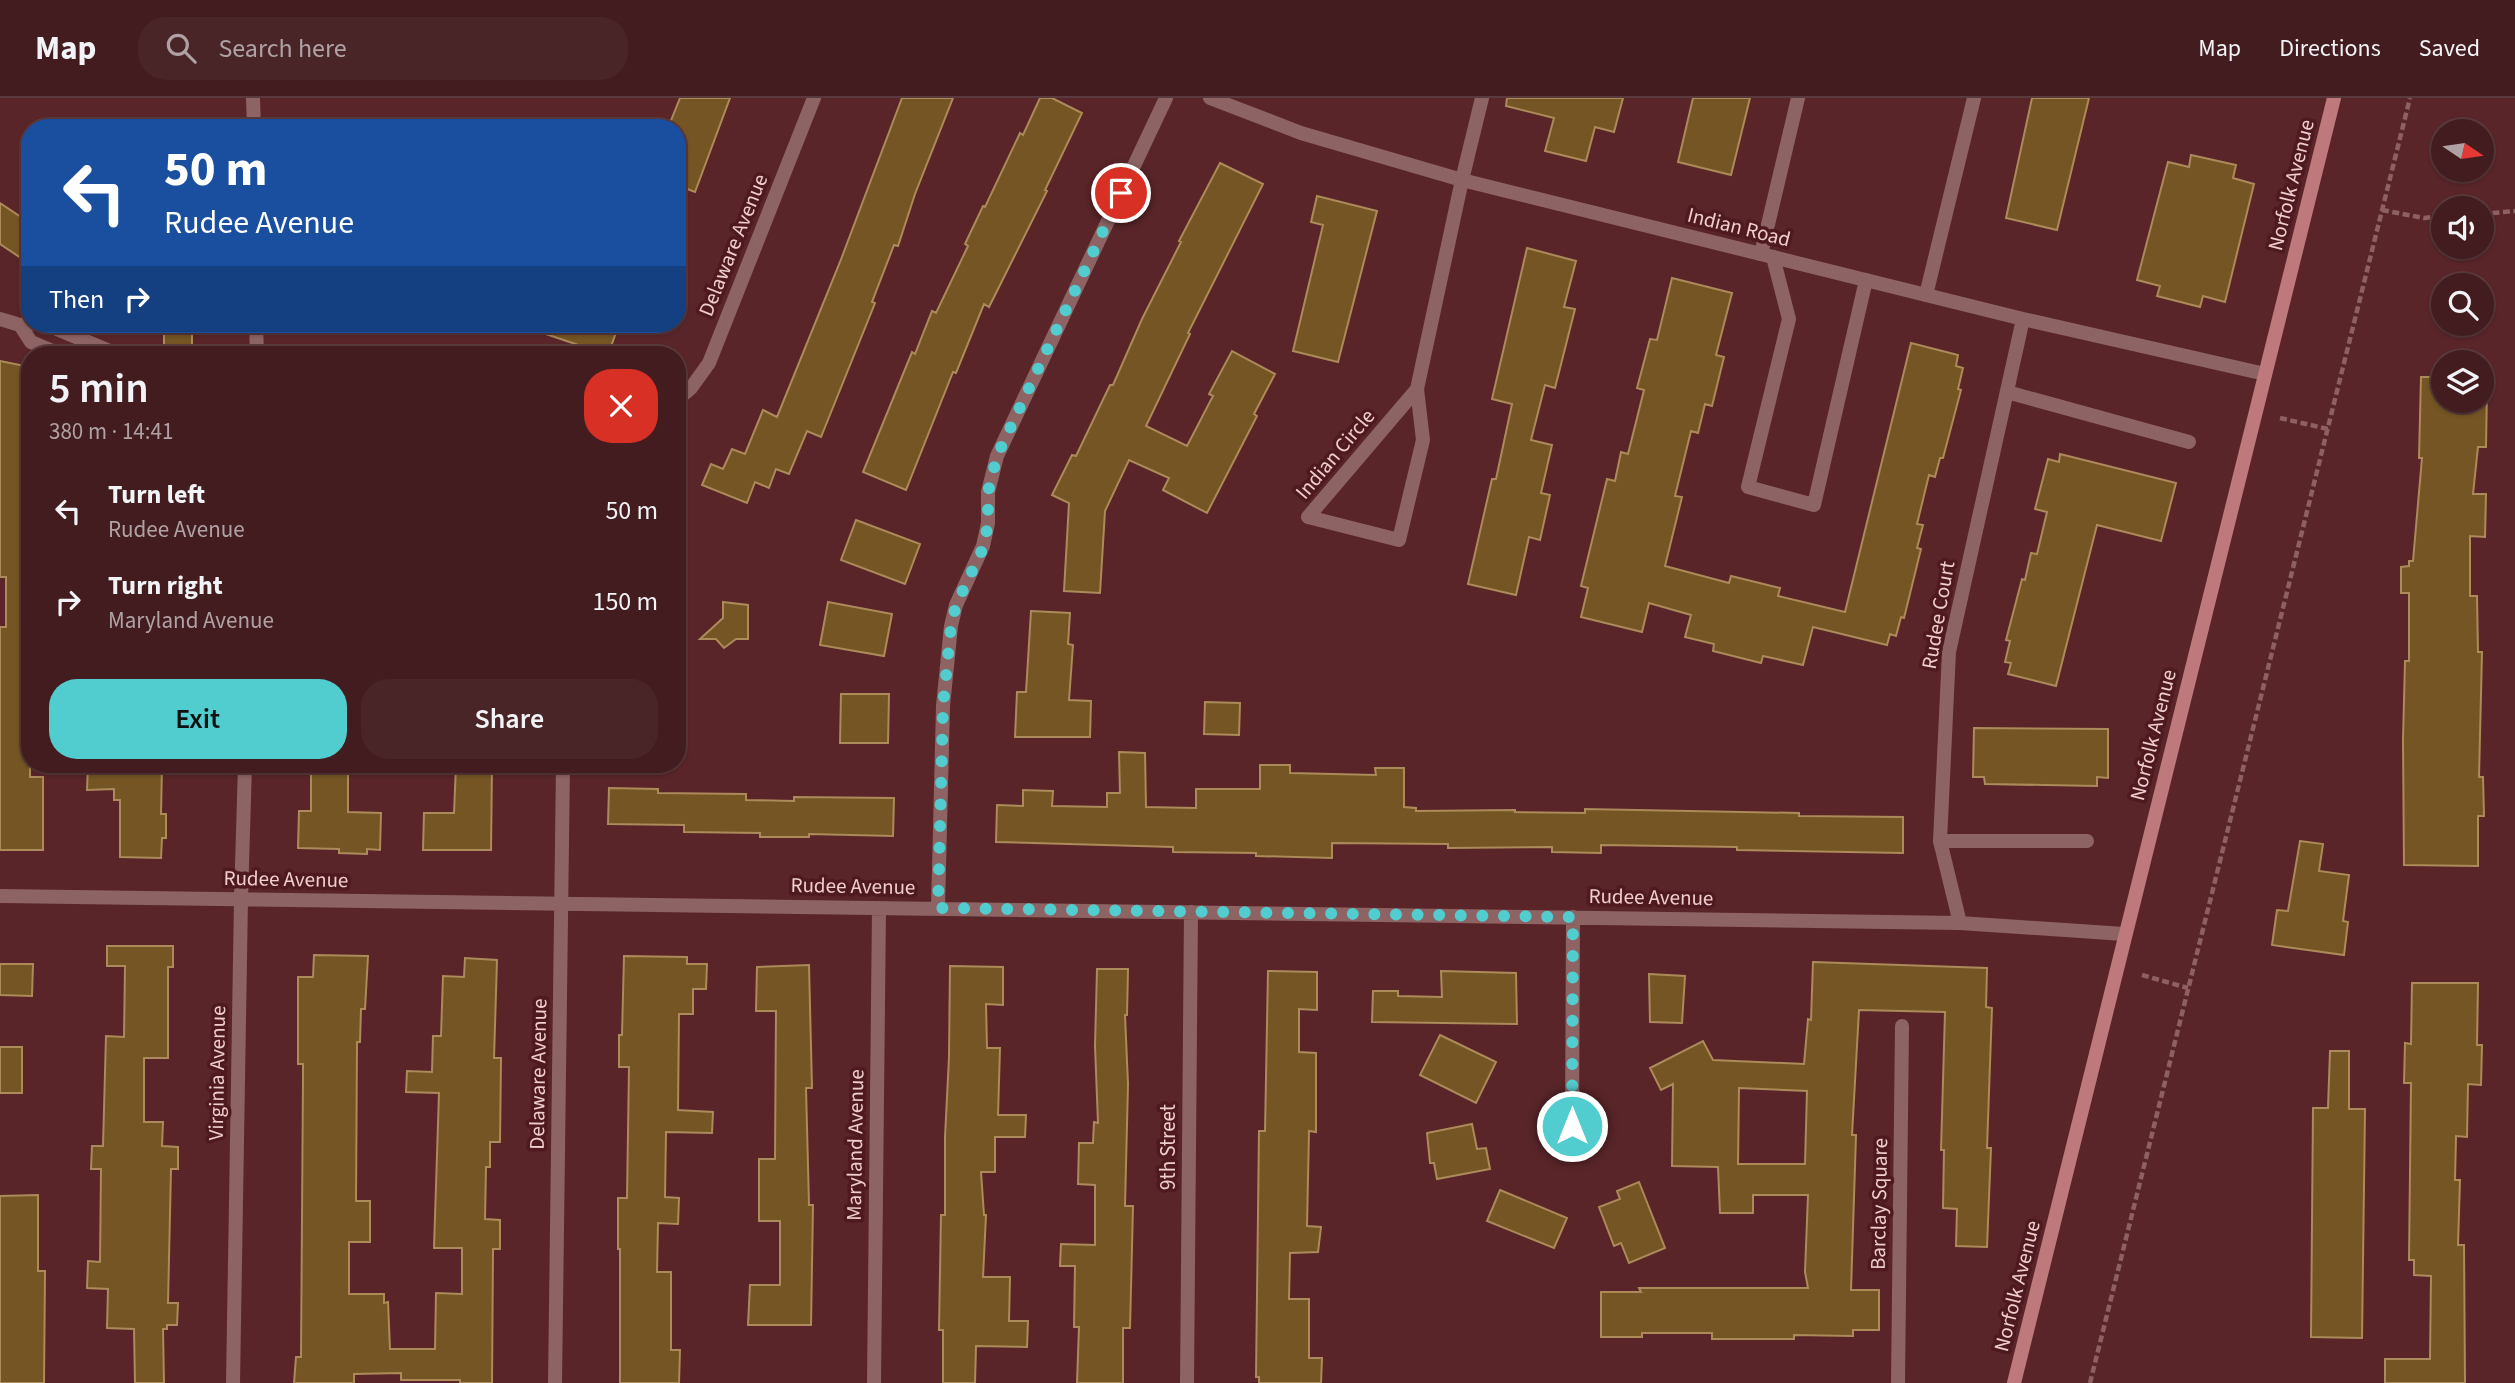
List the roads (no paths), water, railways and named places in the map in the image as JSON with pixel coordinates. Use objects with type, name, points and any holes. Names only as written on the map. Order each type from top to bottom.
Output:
[{"type":"main road","name":"Norfolk Avenue","points":[[2014,1383],[2334,98]]},
{"type":"street","points":[[253,98],[254,119]]},
{"type":"street","name":"Delaware Avenue","points":[[686,392],[709,363],[814,98]]},
{"type":"street","points":[[938,908],[943,706],[951,626],[956,605],[984,546],[988,523],[988,492],[997,456],[1166,98]]},
{"type":"street","name":"Indian Road","points":[[1210,98],[1301,133],[1462,180],[2023,319],[2265,374]]},
{"type":"street","name":"Indian Circle","points":[[1417,390],[1308,517],[1399,540],[1423,440],[1417,390],[1482,98]]},
{"type":"street","points":[[1798,98],[1767,256],[1789,319],[1748,487],[1814,505],[1867,280]]},
{"type":"street","points":[[1927,295],[1974,98]]},
{"type":"street","points":[[0,318],[21,323]]},
{"type":"street","name":"Rudee Court","points":[[1960,923],[1940,841],[1949,652],[2023,319]]},
{"type":"street","points":[[28,333],[31,342],[40,346]]},
{"type":"street","points":[[66,333],[98,346]]},
{"type":"street","points":[[2007,391],[2189,442]]},
{"type":"street","name":"Virginia Avenue","points":[[233,1383],[246,773]]},
{"type":"street","name":"Delaware Avenue","points":[[555,1383],[563,773]]},
{"type":"street","points":[[1940,841],[2087,841]]},
{"type":"street","name":"Rudee Avenue","points":[[0,896],[1960,923],[2124,934]]},
{"type":"street","name":"Maryland Avenue","points":[[874,1383],[879,908]]},
{"type":"street","name":"9th Street","points":[[1187,1383],[1191,912]]},
{"type":"street","points":[[1572,1126],[1573,917]]},
{"type":"street","name":"Barclay Square","points":[[1898,1383],[1902,1026]]}]
